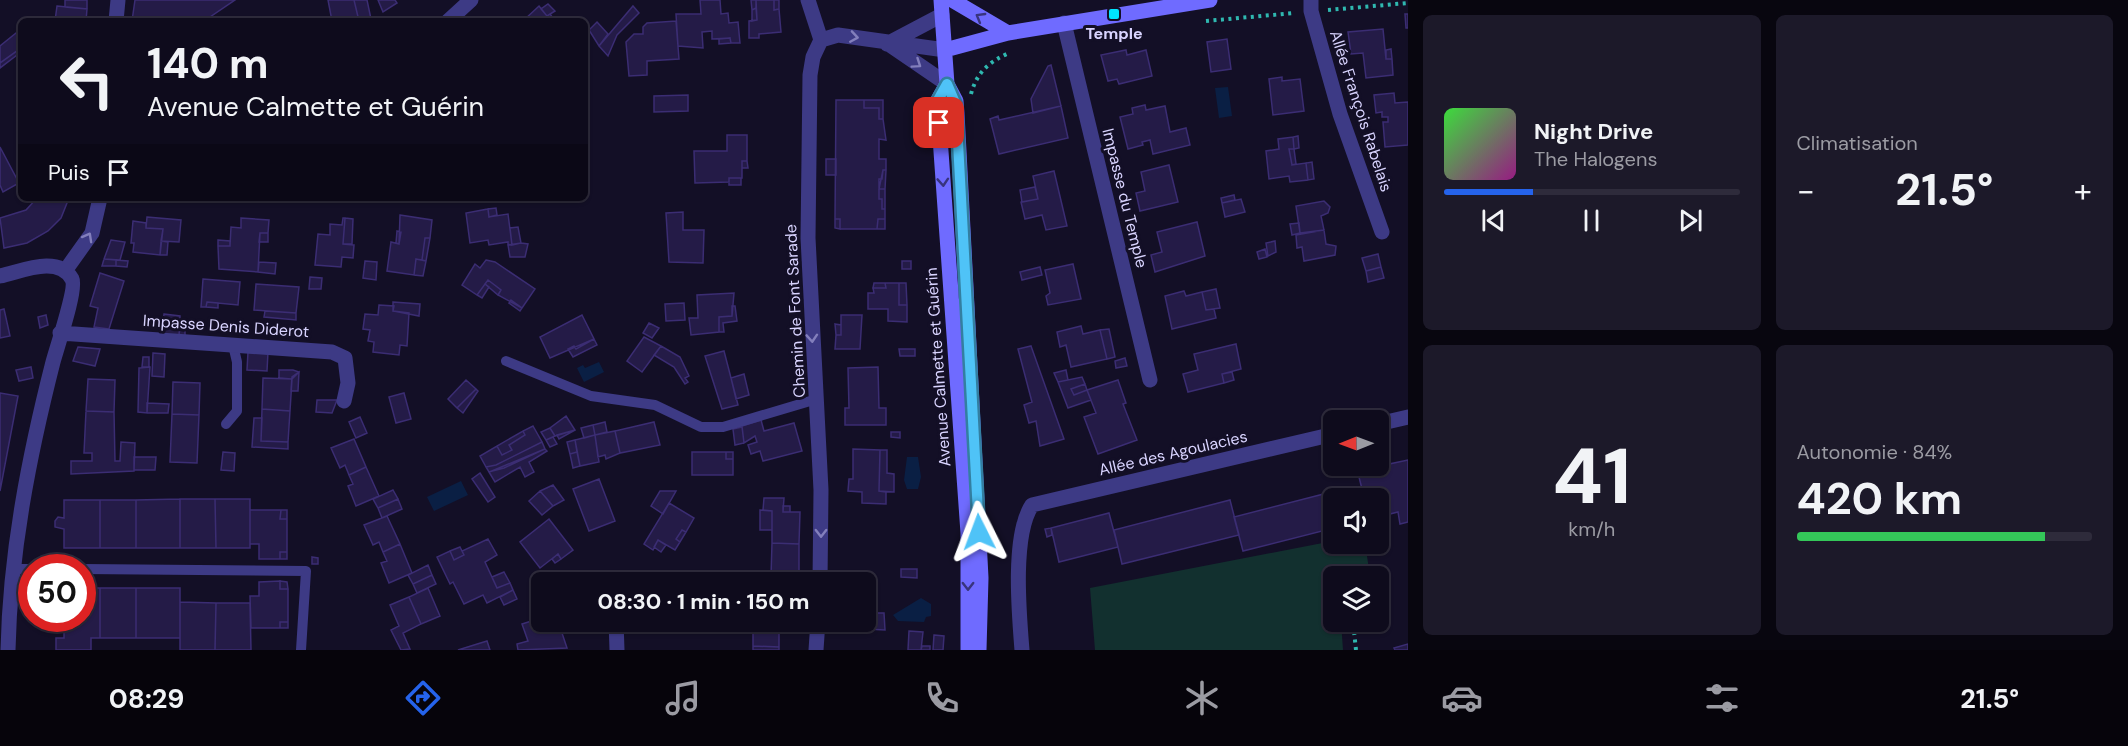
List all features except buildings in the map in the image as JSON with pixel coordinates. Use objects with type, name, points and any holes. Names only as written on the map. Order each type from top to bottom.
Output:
[{"type":"main road","points":[[952,0],[1008,33]]},
{"type":"main road","points":[[945,50],[1008,33],[1203,0]]},
{"type":"main road","name":"Avenue Calmette et Guérin","points":[[942,7],[947,84],[956,101],[962,197],[981,578],[979,650]]},
{"type":"main road","name":"Avenue Calmette et Guérin","points":[[947,84],[938,100],[938,109],[968,532],[968,650]]},
{"type":"street","points":[[116,18],[118,0]]},
{"type":"street","points":[[451,18],[471,0]]},
{"type":"street","points":[[808,0],[821,40],[838,35],[887,44],[945,50]]},
{"type":"street","name":"Allée François Rabelais","points":[[1311,0],[1311,11],[1340,114],[1382,232]]},
{"type":"street","points":[[887,44],[942,7]]},
{"type":"street","name":"Impasse du Temple","points":[[1064,23],[1150,380]]},
{"type":"street","name":"Chemin de Font Sarade","points":[[820,572],[821,506],[810,280],[810,75],[813,57],[821,40]]},
{"type":"street","points":[[887,44],[947,84]]},
{"type":"street","points":[[65,271],[92,234],[99,201]]},
{"type":"street","points":[[0,276],[44,266],[55,266],[65,271],[72,279],[74,290],[60,333],[33,443],[14,569],[4,606],[8,650]]},
{"type":"street","name":"Impasse Denis Diderot","points":[[60,333],[332,352],[345,358],[348,383],[344,401]]},
{"type":"street","points":[[1389,421],[1408,417]]},
{"type":"street","name":"Allée des Agoulacies","points":[[1022,650],[1018,590],[1025,515],[1032,505],[1323,437]]},
{"type":"street","points":[[616,632],[617,650]]},
{"type":"street","points":[[816,650],[817,632]]},
{"type":"lane","points":[[226,424],[237,411],[237,363],[233,345]]},
{"type":"lane","points":[[506,361],[591,396],[655,405],[701,427],[723,427],[817,399]]},
{"type":"lane","points":[[96,569],[306,571],[302,650]]},
{"type":"path","points":[[1328,10],[1408,3]]},
{"type":"path","points":[[1197,22],[1298,12]]},
{"type":"path","points":[[970,98],[978,76],[990,62],[1020,51]]},
{"type":"path","points":[[1354,632],[1356,650]]},
{"type":"green space","points":[[1323,543],[1323,554],[1367,554],[1368,566],[1323,566],[1323,632],[1342,632],[1343,650],[1095,650],[1090,588]]},
{"type":"water","points":[[1228,87],[1232,116],[1219,118],[1215,88]]},
{"type":"water","points":[[599,362],[604,372],[584,382],[577,368],[583,365],[585,368]]},
{"type":"water","points":[[907,457],[918,457],[921,477],[918,489],[907,489],[904,480]]},
{"type":"water","points":[[461,481],[468,495],[434,511],[427,497]]},
{"type":"water","points":[[921,598],[931,604],[931,616],[926,617],[924,622],[898,621],[893,615]]},
{"type":"place","name":"Temple","points":[[1114,14]]},
{"type":"route","points":[[939,123],[938,100],[947,84],[956,101],[979,532]]}]
